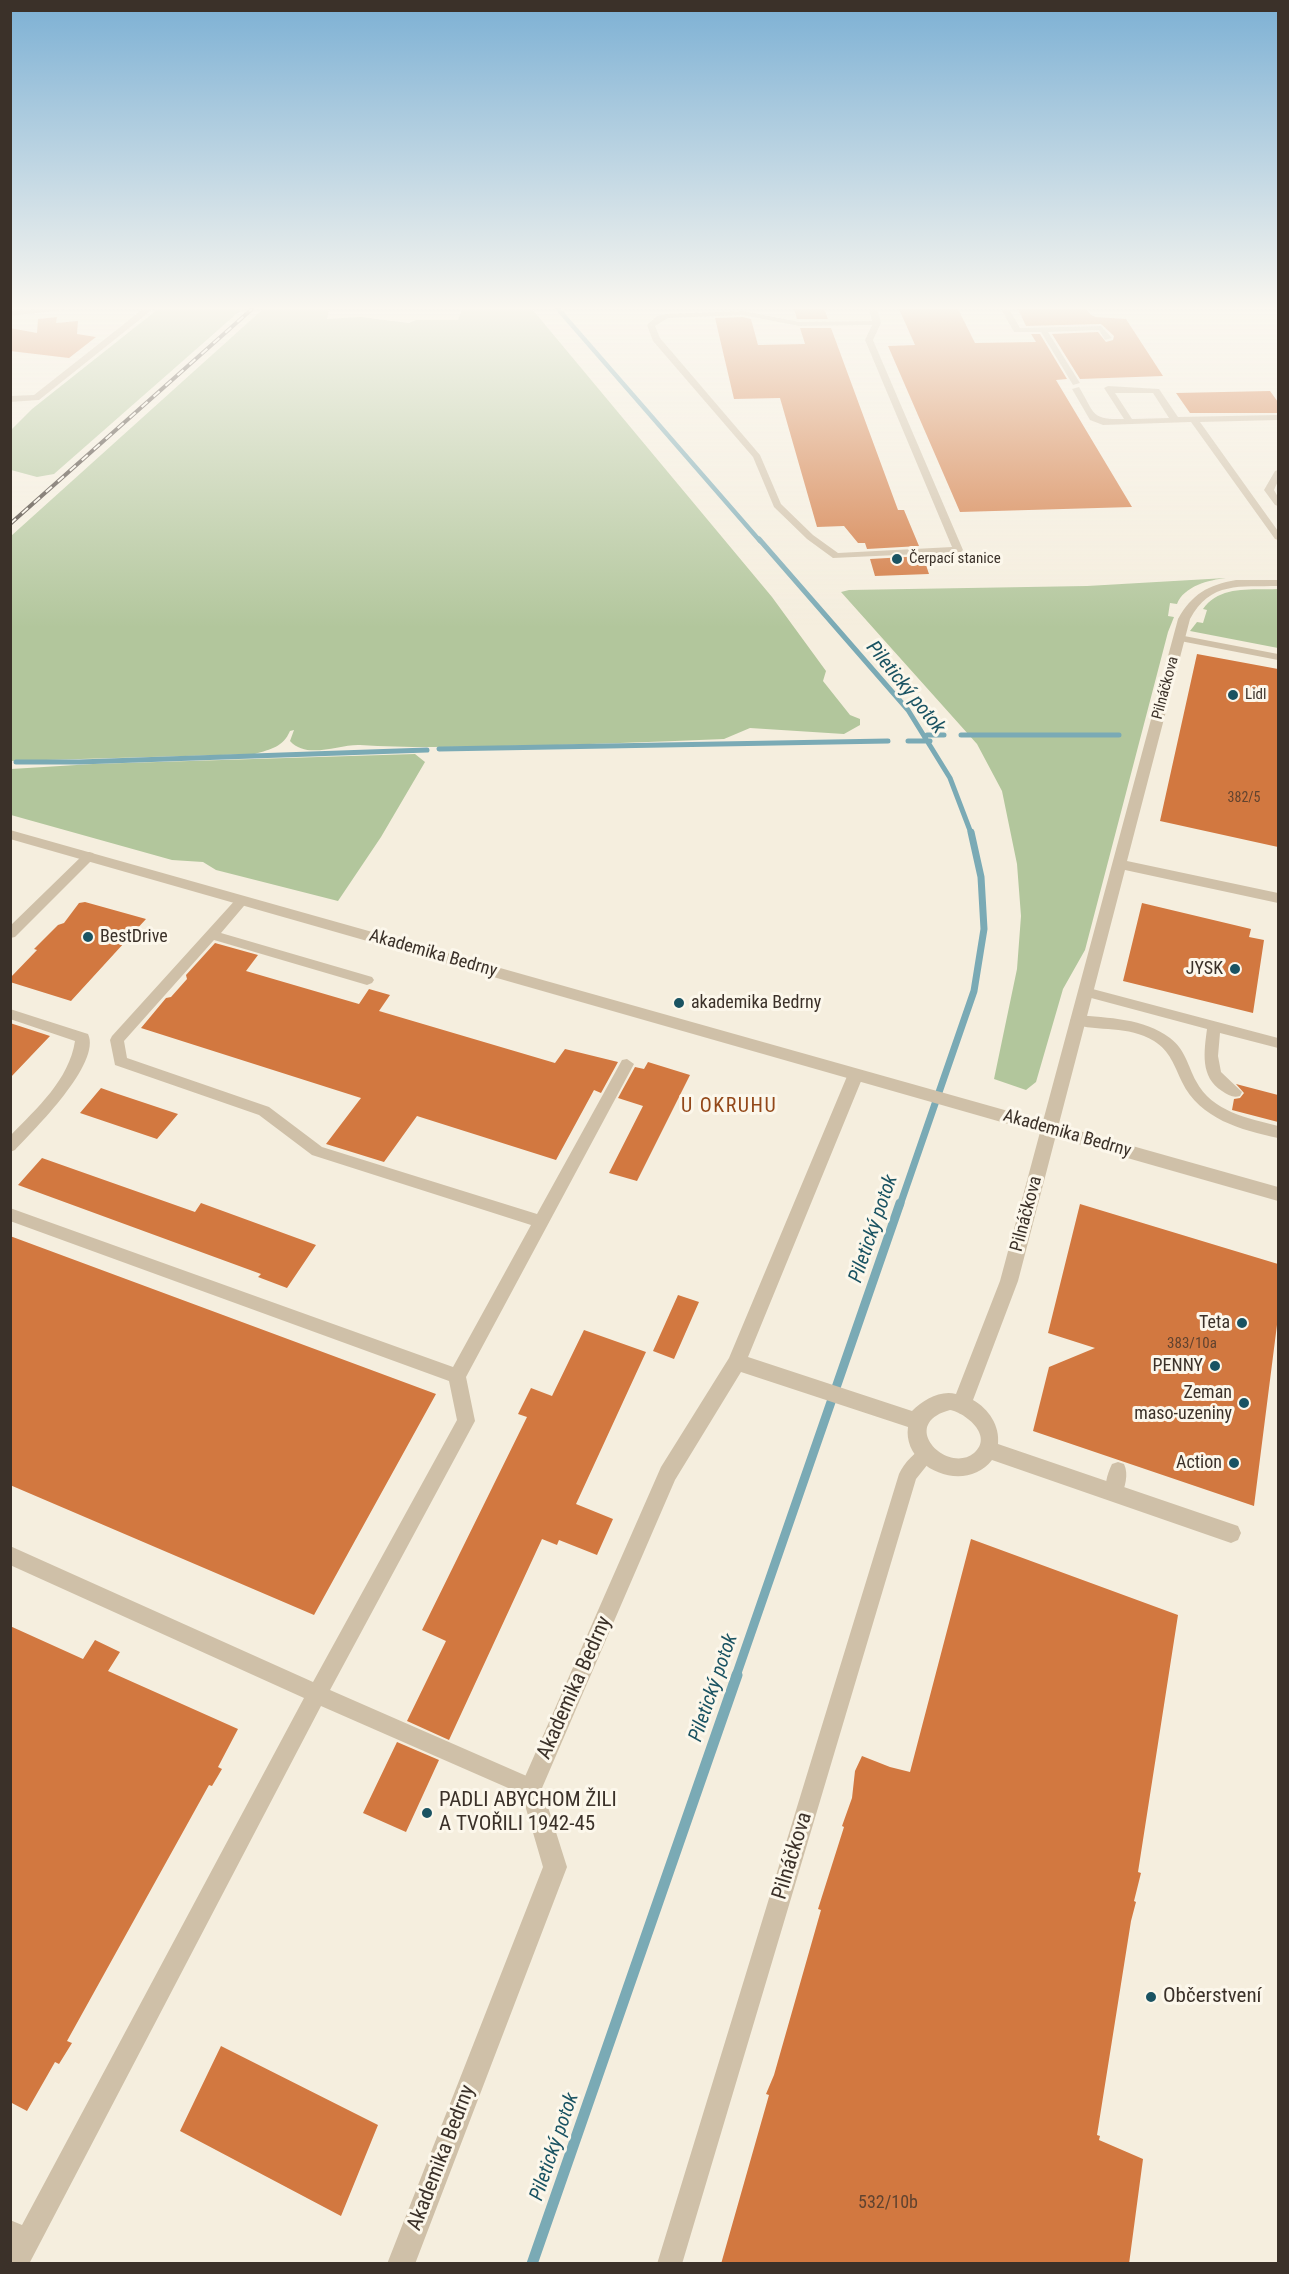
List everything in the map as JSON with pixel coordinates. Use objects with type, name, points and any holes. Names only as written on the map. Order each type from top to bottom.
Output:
[{"type":"street","name":"Pilnáčkova","points":[[962,1404],[1009,1281],[1179,638],[1189,609],[1197,597],[1206,591],[1228,585],[1278,583]]},
{"type":"street","name":"Akademika Bedrny","points":[[10,834],[1278,1194]]},
{"type":"street","points":[[1119,864],[1278,898]]},
{"type":"street","name":"Akademika Bedrny","points":[[401,2264],[555,1867],[531,1788],[668,1474],[737,1362],[856,1074]]},
{"type":"street","points":[[737,1362],[917,1421]]},
{"type":"street","points":[[940,1402],[962,1404],[973,1409],[988,1428],[990,1439],[988,1450],[982,1459],[973,1465],[961,1468],[936,1462],[919,1444],[916,1432],[917,1421],[922,1412],[940,1402]]},
{"type":"street","points":[[988,1450],[1231,1533]]},
{"type":"lane","points":[[723,415],[757,457],[777,505],[810,537],[836,556],[958,550],[901,415]]},
{"type":"lane","points":[[1093,415],[1095,419],[1110,423],[1278,417]]},
{"type":"lane","points":[[1126,415],[1130,422]]},
{"type":"lane","points":[[1172,415],[1175,420]]},
{"type":"lane","points":[[1194,420],[1278,537]]},
{"type":"lane","points":[[1278,473],[1269,490],[1278,503]]},
{"type":"lane","points":[[1179,638],[1278,657]]},
{"type":"lane","points":[[10,934],[89,856]]},
{"type":"lane","points":[[243,900],[117,1040],[120,1061],[264,1111],[317,1151],[541,1222]]},
{"type":"lane","points":[[211,935],[367,980]]},
{"type":"lane","points":[[1085,992],[1278,1043]]},
{"type":"lane","points":[[10,1014],[83,1038],[82,1051],[74,1068],[56,1095],[10,1146]]},
{"type":"lane","points":[[1077,1020],[1126,1026],[1156,1035],[1176,1052],[1192,1088],[1206,1105],[1227,1118],[1278,1132]]},
{"type":"lane","points":[[1214,1026],[1211,1065],[1214,1076],[1218,1082],[1235,1092]]},
{"type":"lane","points":[[17,2246],[466,1421],[457,1376],[627,1064]]},
{"type":"lane","points":[[10,1214],[457,1376]]},
{"type":"lane","name":"Pilnáčkova","points":[[669,2264],[908,1474],[927,1454]]},
{"type":"lane","points":[[1114,1492],[1118,1470]]},
{"type":"lane","points":[[10,1555],[531,1788]]},
{"type":"green space","points":[[26,415],[121,415],[54,474],[37,477],[11,470],[11,430]]},
{"type":"green space","points":[[145,415],[620,415],[772,597],[826,671],[823,681],[850,715],[860,719],[860,725],[844,734],[750,728],[724,739],[466,747],[352,745],[324,750],[305,750],[297,747],[290,741],[294,730],[290,731],[284,741],[276,747],[255,754],[11,761],[11,536]]},
{"type":"green space","points":[[1226,578],[1212,580],[1191,588],[1177,604],[1170,603],[1168,616],[1174,617],[1168,632],[1085,950],[1063,989],[1036,1082],[1026,1090],[994,1079],[1017,969],[1021,916],[1017,864],[1002,791],[977,744],[841,592],[849,590],[1087,586]]},
{"type":"green space","points":[[1278,589],[1278,648],[1190,631],[1197,622],[1203,623],[1207,610],[1203,609],[1218,596],[1237,590]]},
{"type":"green space","points":[[415,754],[425,762],[381,837],[338,901],[216,870],[203,862],[172,860],[11,815],[11,769],[93,764]]},
{"type":"building","points":[[785,415],[863,415],[898,510],[904,510],[919,546],[867,549],[865,543],[858,543],[844,526],[817,527]]},
{"type":"building","points":[[918,415],[1077,415],[1132,507],[960,512]]},
{"type":"building","points":[[923,556],[929,574],[875,576],[870,559]]},
{"type":"building","points":[[1197,654],[1278,669],[1278,847],[1160,821]]},
{"type":"building","points":[[85,902],[146,919],[71,1001],[10,982],[10,978],[37,950],[34,949],[58,925],[64,923],[79,903]]},
{"type":"building","points":[[1142,903],[1251,929],[1249,937],[1264,940],[1253,1013],[1123,981]]},
{"type":"building","points":[[215,943],[258,955],[246,971],[359,1004],[369,989],[390,995],[379,1011],[555,1063],[565,1049],[618,1062],[601,1093],[594,1090],[556,1160],[417,1116],[384,1162],[326,1144],[361,1098],[141,1028],[166,998],[171,997],[187,979],[186,975]]},
{"type":"building","points":[[10,1023],[50,1036],[10,1078]]},
{"type":"building","points":[[648,1062],[690,1075],[637,1181],[609,1173],[643,1106],[618,1098],[635,1067],[644,1069]]},
{"type":"building","points":[[1236,1084],[1278,1095],[1278,1122],[1232,1110],[1234,1099],[1240,1098],[1244,1093]]},
{"type":"building","points":[[101,1088],[178,1114],[157,1139],[80,1113]]},
{"type":"building","points":[[42,1158],[195,1212],[201,1203],[316,1245],[287,1288],[258,1277],[261,1274],[18,1185]]},
{"type":"building","points":[[1080,1204],[1278,1264],[1278,1317],[1254,1506],[1033,1431],[1049,1367],[1095,1348],[1048,1333]]},
{"type":"building","points":[[10,1236],[436,1394],[314,1615],[10,1485]]},
{"type":"building","points":[[678,1295],[699,1302],[674,1359],[653,1351]]},
{"type":"building","points":[[584,1330],[646,1352],[576,1504],[613,1519],[597,1555],[559,1540],[557,1545],[542,1539],[449,1740],[407,1721],[446,1641],[422,1630],[527,1417],[518,1414],[531,1388],[552,1396]]},
{"type":"building","points":[[971,1539],[1178,1615],[1138,1872],[1141,1873],[1134,1901],[1136,1902],[1097,2135],[1100,2136],[1099,2140],[1143,2159],[1129,2264],[721,2264],[769,2095],[766,2094],[774,2075],[821,1910],[818,1909],[852,1798],[855,1771],[862,1756],[910,1772]]},
{"type":"building","points":[[10,1626],[83,1659],[95,1640],[120,1652],[108,1671],[238,1729],[218,1767],[222,1769],[212,1786],[209,1785],[67,2041],[72,2043],[59,2064],[55,2062],[27,2111],[10,2102]]},
{"type":"building","points":[[397,1742],[439,1760],[406,1832],[363,1813]]},
{"type":"building","points":[[221,2046],[378,2125],[341,2216],[180,2131]]},
{"type":"waterway","name":"Piletický potok","points":[[650,415],[760,541]]},
{"type":"waterway","name":"Piletický potok","points":[[759,539],[908,710],[927,741]]},
{"type":"waterway","points":[[927,735],[944,735]]},
{"type":"waterway","points":[[961,735],[1119,735]]},
{"type":"waterway","points":[[439,749],[888,741]]},
{"type":"waterway","points":[[908,741],[927,741]]},
{"type":"waterway","name":"Piletický potok","points":[[927,741],[950,778],[971,833]]},
{"type":"waterway","points":[[16,762],[79,762],[427,750]]},
{"type":"waterway","name":"Piletický potok","points":[[900,1205],[974,991],[984,929],[981,877],[971,832]]},
{"type":"waterway","name":"Piletický potok","points":[[736,1676],[900,1203]]},
{"type":"waterway","name":"Piletický potok","points":[[532,2264],[737,1675]]},
{"type":"railway","points":[[10,524],[133,415]]},
{"type":"place","name":"Čerpací stanice","points":[[897,559]]},
{"type":"place","name":"Lidl","points":[[1233,695]]},
{"type":"place","name":"BestDrive","points":[[88,937]]},
{"type":"place","name":"JYSK","points":[[1235,969]]},
{"type":"place","name":"akademika Bedrny","points":[[679,1003]]},
{"type":"place","name":"Teta","points":[[1242,1323]]},
{"type":"place","name":"PENNY","points":[[1215,1366]]},
{"type":"place","name":"Zeman maso-uzeniny","points":[[1244,1403]]},
{"type":"place","name":"Action","points":[[1234,1463]]},
{"type":"place","name":"PADLI ABYCHOM ŽILI A TVOŘILI 1942-45","points":[[427,1813]]},
{"type":"place","name":"Občerstvení","points":[[1151,1997]]},
{"type":"district","name":"U OKRUHU","points":[[729,1107]]}]
